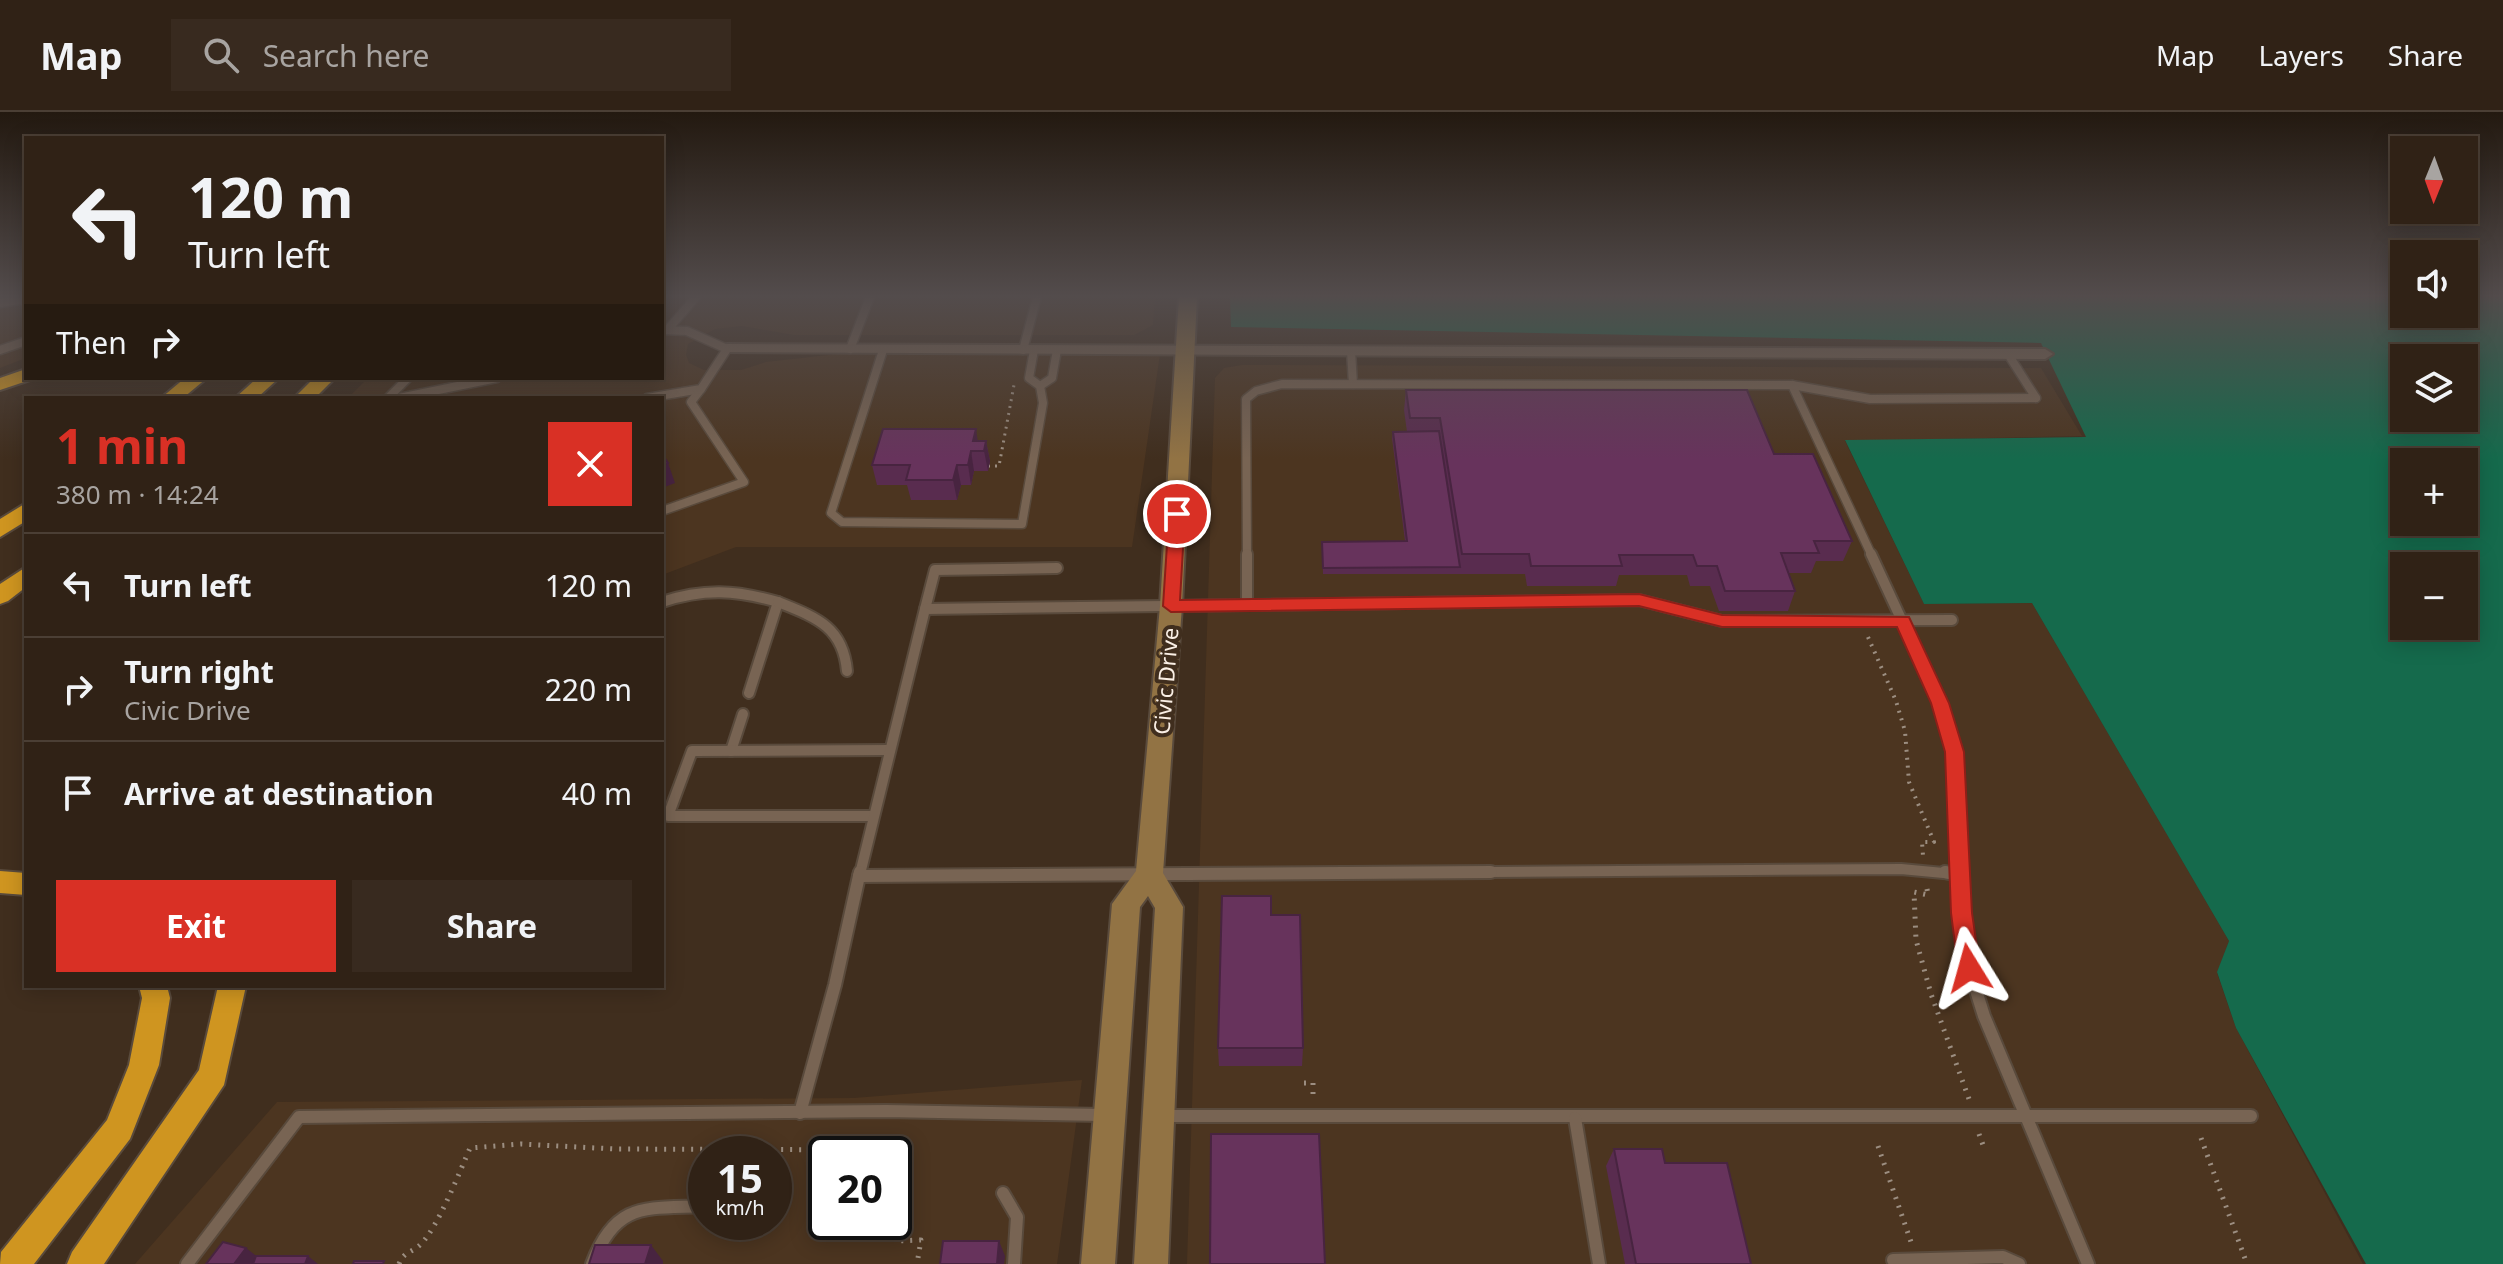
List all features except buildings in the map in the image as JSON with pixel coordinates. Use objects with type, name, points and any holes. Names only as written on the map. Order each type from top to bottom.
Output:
[{"type":"highway","points":[[0,384],[24,376]]},
{"type":"highway","points":[[174,396],[194,380]]},
{"type":"highway","points":[[247,396],[267,380]]},
{"type":"highway","points":[[306,396],[323,380]]},
{"type":"highway","points":[[0,530],[24,512]]},
{"type":"highway","points":[[0,596],[24,577]]},
{"type":"highway","points":[[0,882],[24,884]]},
{"type":"highway","points":[[13,1264],[119,1129],[144,1065],[156,998],[154,988]]},
{"type":"highway","points":[[84,1264],[213,1075],[232,988]]},
{"type":"street","name":"Civic Drive","points":[[1149,874],[1171,606],[1185,351]]},
{"type":"street","points":[[1311,351],[2045,354]]},
{"type":"street","points":[[1098,1264],[1126,904],[1149,874],[1169,907],[1151,1264]]},
{"type":"lane","points":[[664,510],[744,482],[691,402],[726,351]]},
{"type":"lane","points":[[883,351],[831,513],[842,522],[1022,524],[1043,403],[1040,386],[1029,378],[1028,351]]},
{"type":"lane","points":[[1040,386],[1052,378],[1057,351]]},
{"type":"lane","points":[[1351,351],[1353,384]]},
{"type":"lane","points":[[1247,604],[1246,399],[1256,388],[1353,384],[1792,385],[1870,399],[2036,398],[2008,354]]},
{"type":"lane","points":[[390,396],[406,380]]},
{"type":"lane","points":[[409,396],[487,380]]},
{"type":"lane","points":[[1792,385],[1940,703],[1954,752],[1961,913],[1969,968],[1984,1016],[2088,1264]]},
{"type":"lane","points":[[659,396],[701,389]]},
{"type":"lane","points":[[800,1113],[835,985],[873,816],[935,570],[1057,568]]},
{"type":"lane","points":[[664,601],[691,592],[720,588],[778,602],[809,615],[842,640],[847,652],[847,671]]},
{"type":"lane","points":[[925,609],[1639,600],[1722,621],[1952,620]]},
{"type":"lane","points":[[749,693],[778,602]]},
{"type":"lane","points":[[731,751],[743,714]]},
{"type":"lane","points":[[873,816],[665,816],[692,751],[890,750]]},
{"type":"lane","points":[[859,876],[1901,869],[1937,870],[1960,875]]},
{"type":"lane","points":[[187,1264],[299,1117],[800,1113],[1109,1115]]},
{"type":"lane","points":[[1159,1116],[2251,1116]]},
{"type":"lane","points":[[1575,1118],[1599,1264]]},
{"type":"lane","points":[[1003,1193],[1013,1201],[1019,1216],[1014,1264]]},
{"type":"lane","points":[[592,1264],[596,1248],[611,1226],[629,1211],[688,1207]]},
{"type":"lane","points":[[1893,1260],[2003,1257],[2019,1264]]},
{"type":"path","points":[[988,466],[999,466],[1014,396],[1014,378]]},
{"type":"path","points":[[2201,1138],[2247,1264]]},
{"type":"path","points":[[399,1264],[403,1254],[421,1244],[452,1190],[470,1148],[521,1144],[615,1149],[909,1150],[896,1241],[921,1240],[917,1264]]},
{"type":"path","points":[[1878,1146],[1916,1259]]},
{"type":"shaded area","points":[[0,351],[24,351],[24,359],[0,368]]},
{"type":"shaded area","points":[[664,351],[687,351],[689,363],[704,370],[741,370],[766,362],[846,353],[1160,354],[1132,547],[736,547],[664,574],[664,396],[350,396],[366,380],[664,380]]},
{"type":"shaded area","points":[[1242,365],[2041,368],[2082,436],[1845,441],[1924,604],[2032,603],[2229,941],[2217,973],[2236,1028],[2363,1264],[1187,1264],[1215,378],[1224,368]]},
{"type":"shaded area","points":[[1082,1080],[1057,1264],[135,1264],[277,1102],[854,1098]]},
{"type":"green space","points":[[2045,351],[2390,351],[2390,432],[2478,432],[2478,351],[2503,351],[2503,1264],[2366,1264],[2236,1028],[2217,972],[2229,941],[2032,603],[1924,604],[1845,440],[2086,437]]},
{"type":"route","points":[[1177,514],[1171,606],[1639,600],[1722,621],[1903,621],[1940,703],[1954,752],[1961,913],[1969,968]]}]
